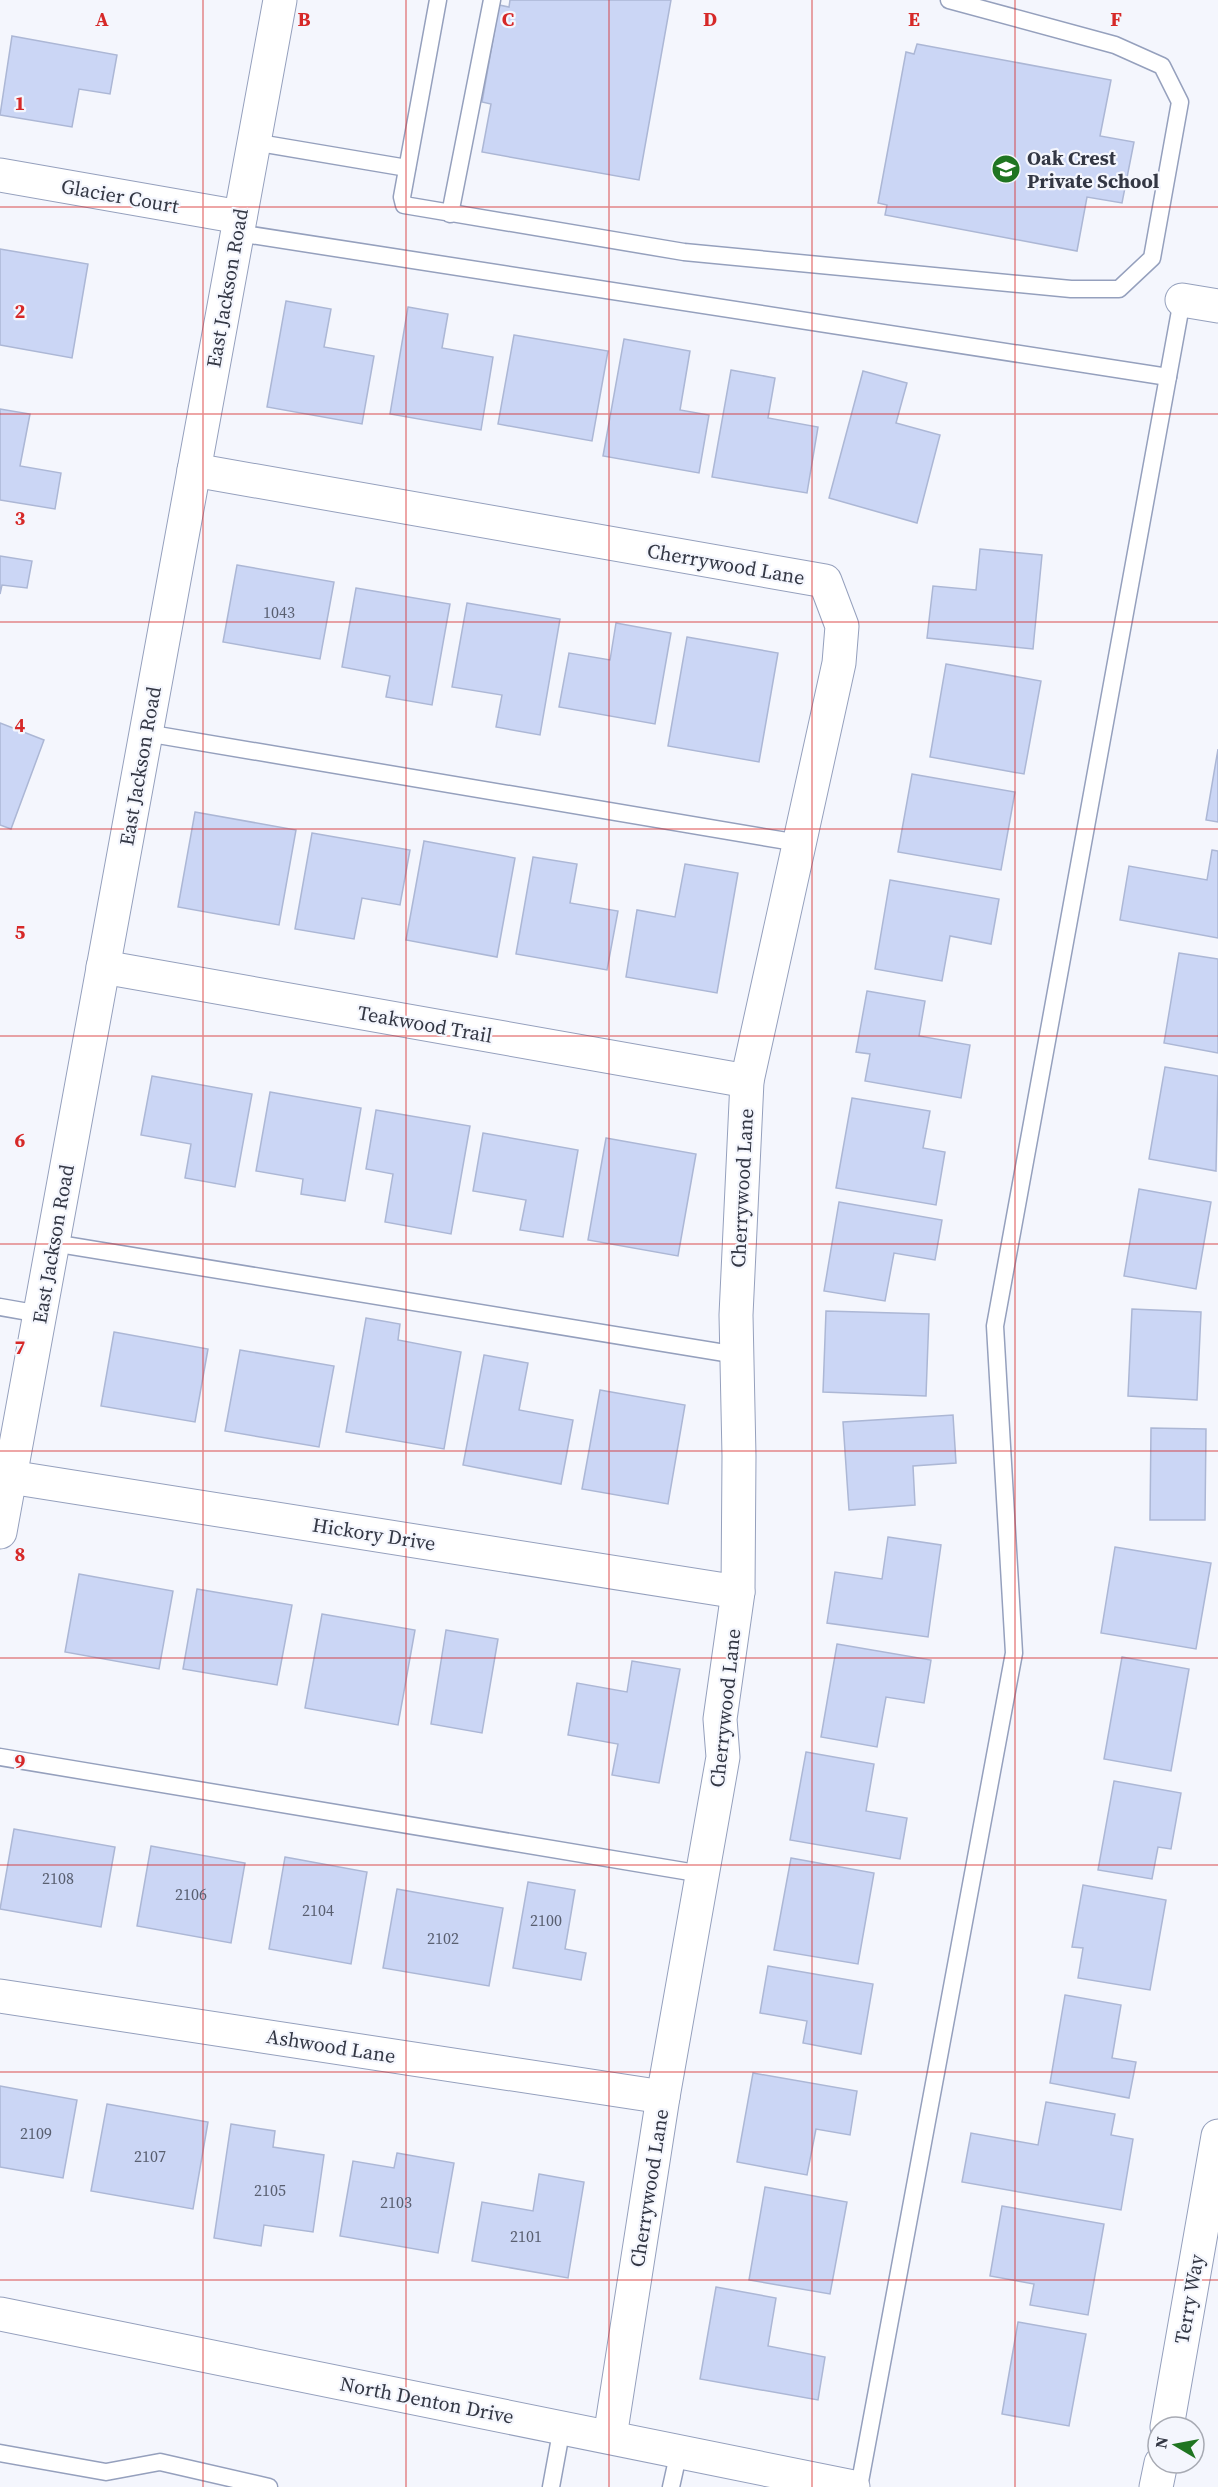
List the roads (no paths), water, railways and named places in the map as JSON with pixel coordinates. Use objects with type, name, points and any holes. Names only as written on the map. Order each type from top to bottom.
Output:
[{"type":"street","name":"East Jackson Road","points":[[0,1532],[280,0]]},
{"type":"street","name":"Glacier Court","points":[[0,175],[239,225]]},
{"type":"street","points":[[1182,300],[1218,306]]},
{"type":"street","name":"Cherrywood Lane","points":[[194,470],[825,581],[842,626],[839,663],[747,1081],[736,1315],[739,1456],[738,1592],[720,1719],[723,1757],[663,2097],[610,2437]]},
{"type":"street","name":"Teakwood Trail","points":[[103,967],[747,1081]]},
{"type":"street","name":"Hickory Drive","points":[[10,1477],[738,1592]]},
{"type":"street","name":"Ashwood Lane","points":[[0,1996],[663,2097]]},
{"type":"street","name":"Terry Way","points":[[1169,2415],[1218,2136]]},
{"type":"street","name":"North Denton Drive","points":[[0,2314],[854,2487]]},
{"type":"lane","points":[[438,0],[402,197],[404,205],[684,252],[1071,289],[1119,289],[1152,258],[1180,102],[1162,66],[1115,45],[949,0]]},
{"type":"lane","points":[[450,214],[492,0]]},
{"type":"lane","points":[[254,142],[407,168]]},
{"type":"lane","points":[[239,225],[1168,377]]},
{"type":"lane","points":[[859,2487],[1014,1653],[995,1326],[1182,300]]},
{"type":"lane","points":[[146,733],[800,843]]},
{"type":"lane","points":[[53,1243],[737,1355]]},
{"type":"lane","points":[[0,1307],[40,1314]]},
{"type":"lane","points":[[0,1757],[702,1874]]},
{"type":"lane","points":[[551,2487],[562,2427]]},
{"type":"lane","points":[[671,2487],[679,2451]]},
{"type":"lane","points":[[0,2453],[106,2472],[160,2462],[269,2487]]},
{"type":"place","name":"Oak Crest Private School","points":[[1006,169]]}]
